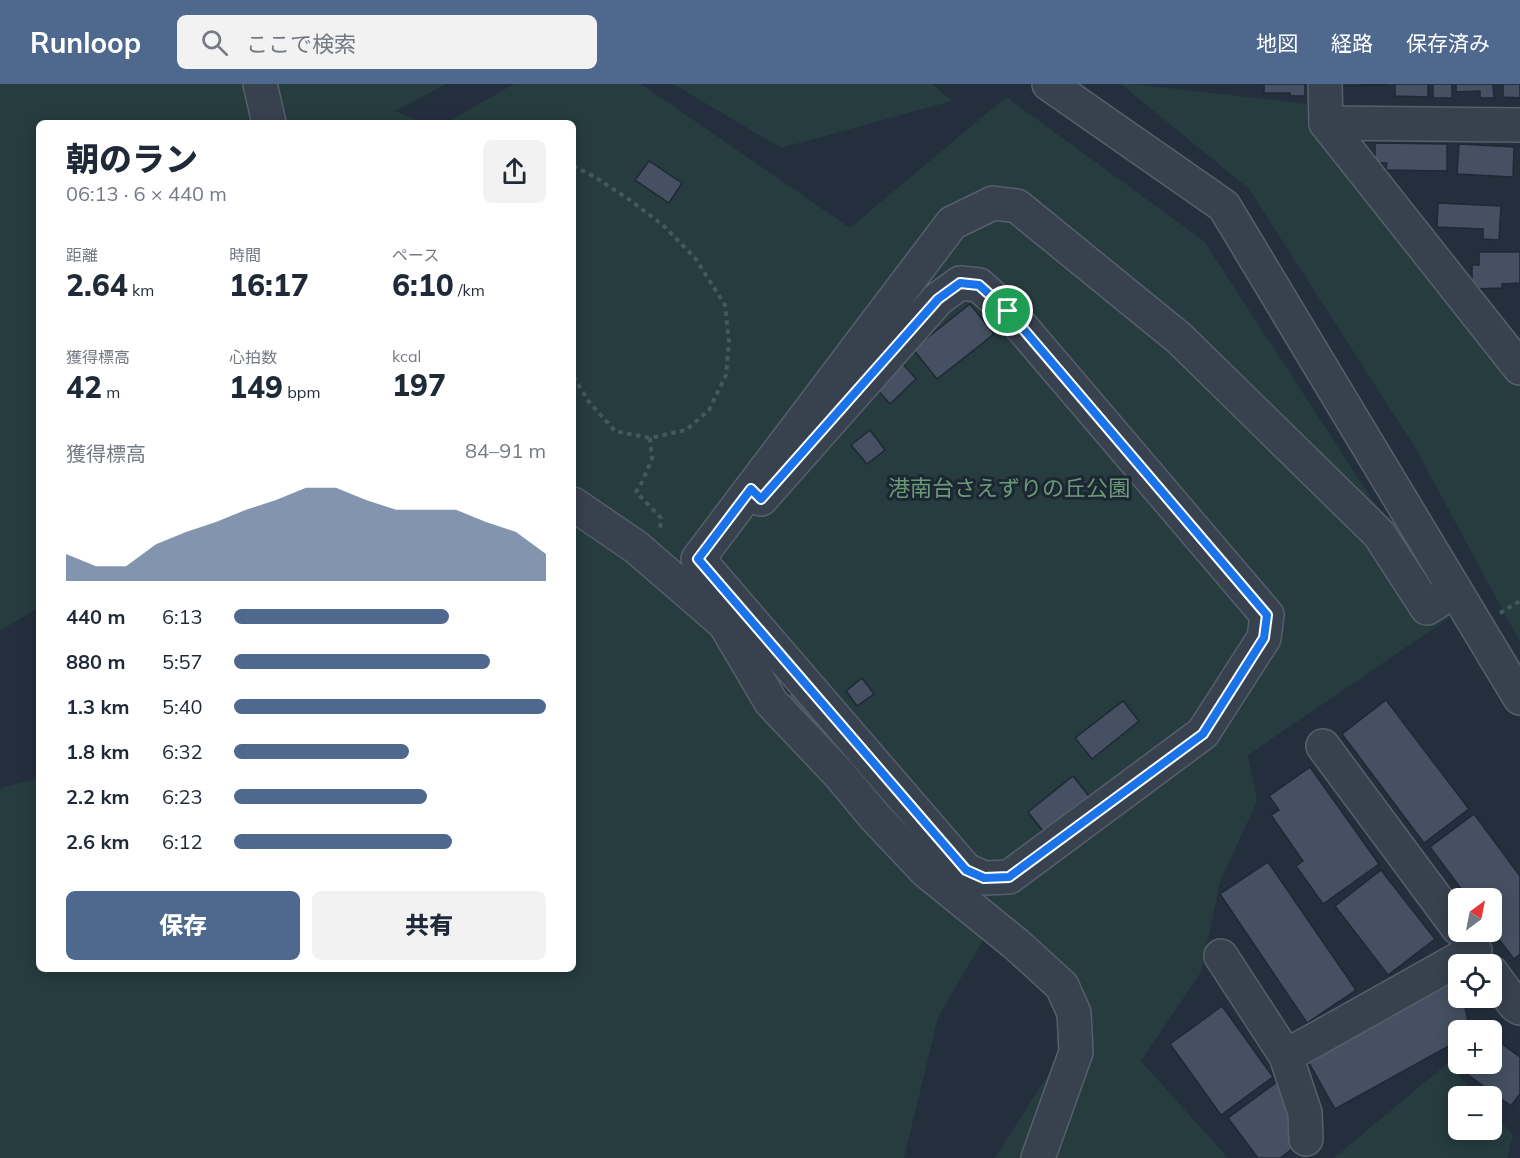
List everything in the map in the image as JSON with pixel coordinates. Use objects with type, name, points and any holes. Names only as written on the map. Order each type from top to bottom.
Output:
[{"type":"street","points":[[260,84],[268,120]]},
{"type":"street","points":[[1049,84],[1224,206],[1520,698]]},
{"type":"street","points":[[1325,84],[1326,123],[1520,368]]},
{"type":"street","points":[[1326,123],[1520,125]]},
{"type":"street","points":[[751,489],[761,499],[938,299],[960,283],[979,285],[1008,311],[1267,615],[1264,638],[1203,734],[1009,877],[984,878],[966,870],[698,559],[952,223],[993,203],[1017,206],[1179,338],[1379,534],[1427,608],[1455,590]]},
{"type":"street","points":[[576,506],[636,547],[724,624],[771,702],[840,775],[875,818],[926,871],[1016,944],[1062,986],[1074,1013],[1076,1052],[1038,1158]]},
{"type":"street","points":[[1323,746],[1515,1005],[1520,1008]]},
{"type":"street","points":[[1286,1056],[1474,949]]},
{"type":"street","points":[[1221,956],[1286,1056],[1305,1113],[1305,1139]]},
{"type":"path","points":[[576,168],[630,200],[664,226],[695,258],[724,305],[729,342],[726,375],[709,410],[686,430],[650,438],[615,431],[589,402],[576,381]]},
{"type":"path","points":[[650,438],[652,459],[636,492],[661,518],[660,534]]},
{"type":"green space","points":[[0,84],[446,84],[395,111],[416,120],[36,120],[36,609],[0,631]]},
{"type":"green space","name":"港南台さえずりの丘公園","points":[[514,84],[641,84],[850,228],[1006,97],[1204,241],[1449,618],[1248,755],[1257,801],[1220,882],[1201,972],[1141,1061],[1228,1158],[995,1158],[1059,1058],[1074,1013],[921,850],[732,622],[576,498],[576,120],[451,120]]},
{"type":"green space","points":[[673,84],[932,84],[952,101],[781,148]]},
{"type":"green space","points":[[1121,84],[1310,104],[1520,368],[1520,642],[1416,449],[1249,189]]},
{"type":"green space","points":[[576,514],[650,559],[771,702],[992,925],[938,1017],[904,1158],[0,1158],[0,788],[36,779],[36,972],[576,972]]},
{"type":"green space","points":[[1448,1063],[1448,1074],[1458,1074],[1469,1086],[1448,1086],[1448,1140],[1502,1140],[1502,1123],[1513,1135],[1507,1158],[1334,1158]]},
{"type":"building","points":[[1264,84],[1305,84],[1305,96],[1290,96],[1290,93],[1264,93]]},
{"type":"building","points":[[1343,84],[1387,84],[1387,85],[1343,86]]},
{"type":"building","points":[[1395,84],[1428,84],[1428,97],[1395,96]]},
{"type":"building","points":[[1433,84],[1452,84],[1452,98],[1433,98]]},
{"type":"building","points":[[1456,84],[1493,84],[1494,98],[1480,98],[1480,91],[1456,92]]},
{"type":"building","points":[[1503,84],[1520,84],[1520,98],[1503,97]]},
{"type":"building","points":[[1375,143],[1447,144],[1447,171],[1386,170],[1387,163],[1375,163]]},
{"type":"building","points":[[1459,144],[1514,147],[1513,177],[1457,174]]},
{"type":"building","points":[[649,161],[682,183],[669,203],[635,180]]},
{"type":"building","points":[[1438,203],[1501,206],[1499,240],[1483,239],[1483,229],[1437,227]]},
{"type":"building","points":[[1479,252],[1520,252],[1520,283],[1502,284],[1502,288],[1472,289],[1472,265],[1479,265]]},
{"type":"building","points":[[970,304],[994,334],[937,379],[913,349]]},
{"type":"building","points":[[903,364],[916,379],[890,404],[876,388]]},
{"type":"building","points":[[870,430],[885,450],[867,464],[851,445]]},
{"type":"building","points":[[862,678],[874,694],[857,706],[846,691]]},
{"type":"building","points":[[797,689],[824,723],[814,732],[786,697]]},
{"type":"building","points":[[1386,700],[1469,809],[1424,843],[1342,734]]},
{"type":"building","points":[[1123,701],[1139,721],[1092,759],[1075,738]]},
{"type":"building","points":[[1310,767],[1379,864],[1323,904],[1296,866],[1303,861],[1271,815],[1279,810],[1269,796]]},
{"type":"building","points":[[1073,776],[1095,804],[1050,840],[1028,812]]},
{"type":"building","points":[[1474,814],[1520,876],[1520,954],[1514,959],[1501,942],[1502,888],[1461,888],[1430,847]]},
{"type":"building","points":[[1268,862],[1356,990],[1307,1023],[1220,894]]},
{"type":"building","points":[[1381,870],[1435,939],[1388,975],[1335,906]]},
{"type":"building","points":[[1448,984],[1448,1008],[1465,1008],[1468,1020],[1448,1020],[1448,1047],[1335,1109],[1308,1061]]},
{"type":"building","points":[[1222,1006],[1273,1077],[1221,1115],[1170,1044]]},
{"type":"building","points":[[1502,1044],[1520,1057],[1520,1094],[1511,1106],[1502,1099],[1502,1086],[1483,1086],[1467,1074],[1502,1074]]},
{"type":"building","points":[[1277,1082],[1298,1111],[1300,1143],[1280,1158],[1258,1158],[1228,1118]]},
{"type":"route","points":[[960,283],[979,285],[1008,311],[1267,615],[1264,638],[1203,734],[1009,877],[984,878],[966,870],[698,559],[751,489],[761,499],[938,299],[960,283]]}]
